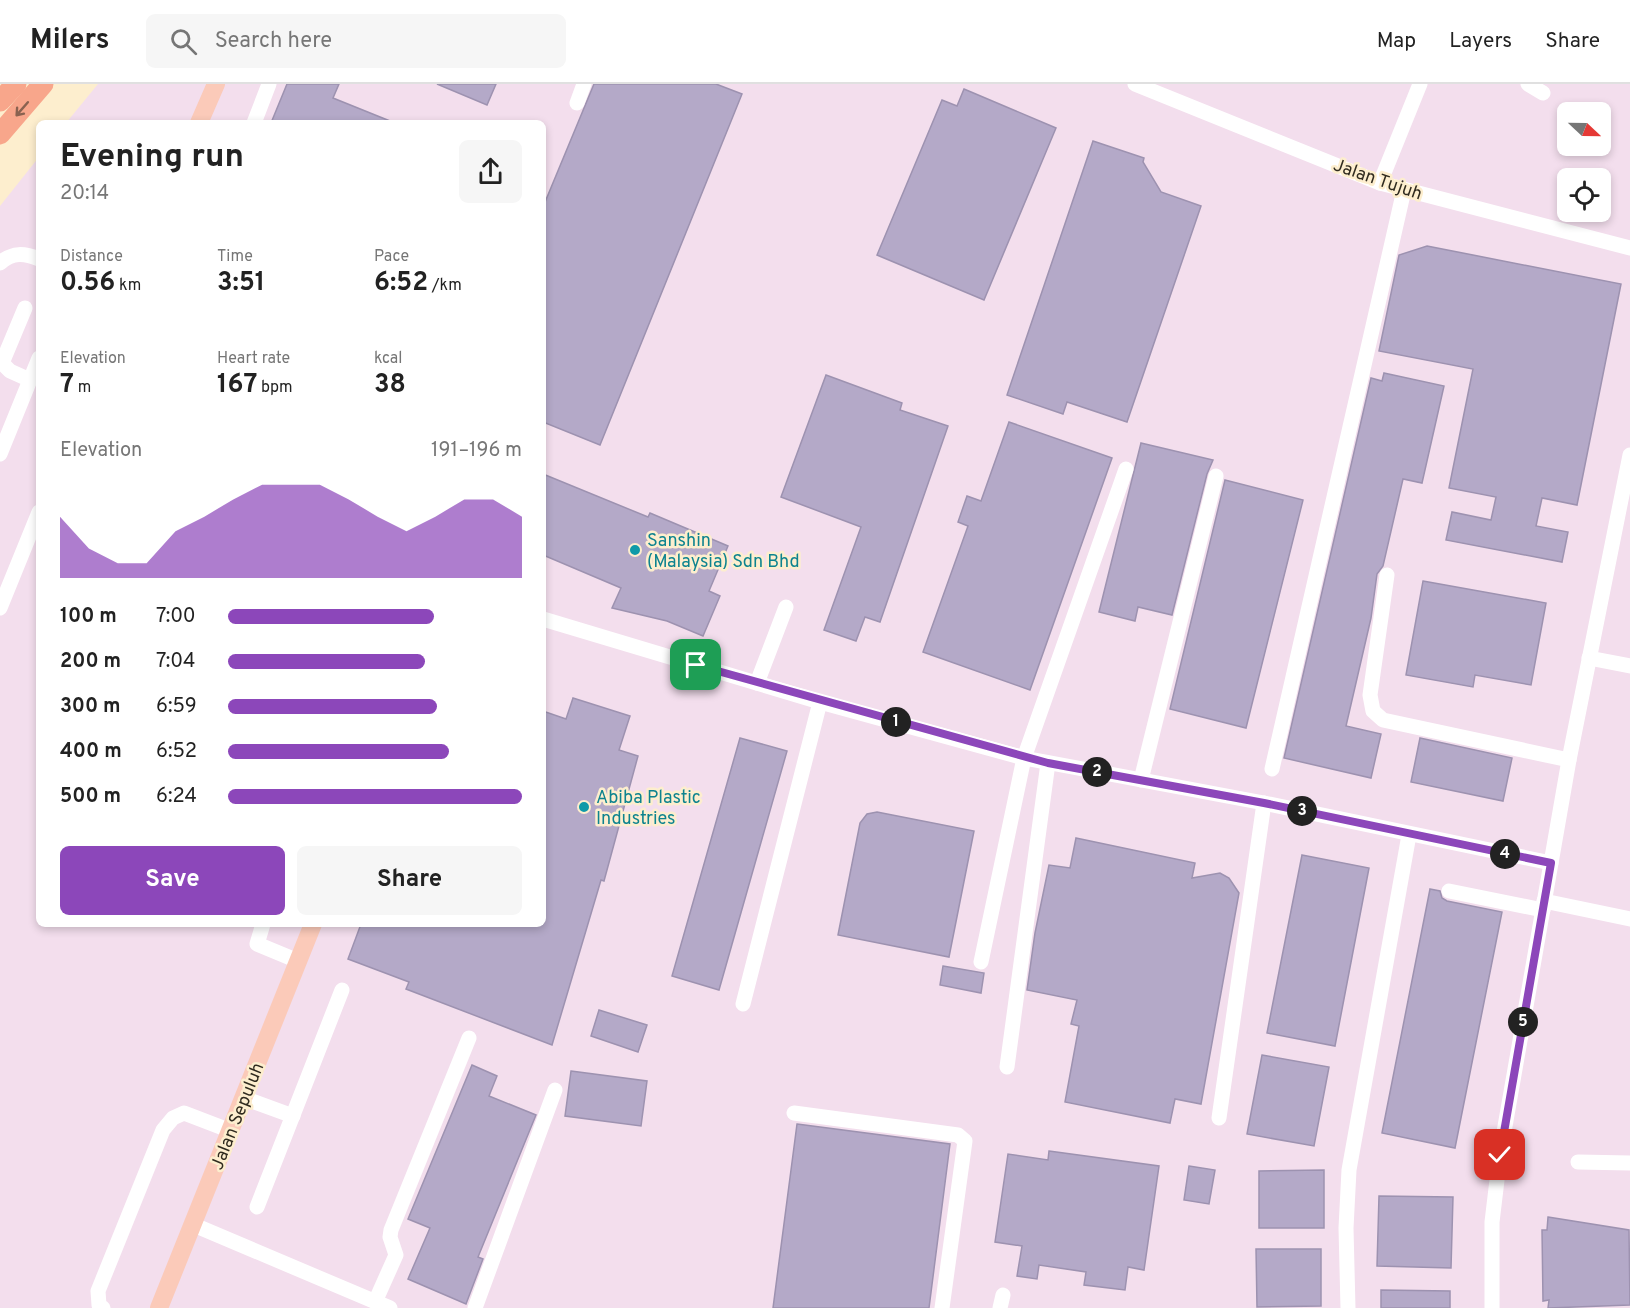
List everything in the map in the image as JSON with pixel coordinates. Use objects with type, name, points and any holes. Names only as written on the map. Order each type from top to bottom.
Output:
[{"type":"highway","points":[[0,101],[16,84]]},
{"type":"highway","points":[[0,134],[43,84]]},
{"type":"main road","points":[[200,120],[216,84]]},
{"type":"main road","name":"Jalan Sepuluh","points":[[159,1308],[312,927]]},
{"type":"street","points":[[255,120],[269,84]]},
{"type":"street","points":[[577,103],[584,84]]},
{"type":"street","name":"Jalan Tujuh","points":[[1135,84],[1380,183],[1630,248]]},
{"type":"street","points":[[1380,183],[1420,84]]},
{"type":"street","points":[[1528,84],[1543,93]]},
{"type":"street","points":[[1272,769],[1404,190]]},
{"type":"street","points":[[0,263],[15,254],[26,254],[36,258]]},
{"type":"street","points":[[25,308],[2,363],[10,371],[30,380]]},
{"type":"street","points":[[0,454],[36,365]]},
{"type":"street","points":[[1492,1308],[1495,1190],[1569,760],[1630,455]]},
{"type":"street","points":[[981,962],[1024,758],[1126,469]]},
{"type":"street","points":[[1141,780],[1216,476]]},
{"type":"street","points":[[0,608],[36,519]]},
{"type":"street","points":[[1388,575],[1370,695],[1373,711],[1383,720],[1569,760]]},
{"type":"street","points":[[757,683],[786,607]]},
{"type":"street","points":[[546,620],[820,702],[1024,758],[1264,803],[1551,863]]},
{"type":"street","points":[[1589,658],[1630,666]]},
{"type":"street","points":[[743,1004],[820,702]]},
{"type":"street","points":[[1007,1067],[1048,763]]},
{"type":"street","points":[[1219,1118],[1264,803]]},
{"type":"street","points":[[1347,1308],[1346,1228],[1349,1170],[1409,835]]},
{"type":"street","points":[[1449,891],[1630,919]]},
{"type":"street","points":[[262,927],[257,944],[298,962]]},
{"type":"street","points":[[257,1207],[342,990]]},
{"type":"street","points":[[194,1224],[381,1306],[396,1255],[390,1237],[391,1230],[469,1038]]},
{"type":"street","points":[[475,1308],[555,1090]]},
{"type":"street","points":[[244,1098],[292,1116]]},
{"type":"street","points":[[98,1307],[98,1292],[163,1130],[173,1118],[184,1113],[231,1131]]},
{"type":"street","points":[[794,1113],[958,1135],[965,1141],[942,1308]]},
{"type":"street","points":[[1578,1161],[1630,1163]]},
{"type":"shaded area","points":[[98,84],[1630,84],[1630,1308],[0,1308],[0,206],[36,161],[36,927],[546,927],[546,120],[68,120]]},
{"type":"building","points":[[287,84],[339,84],[333,98],[388,120],[272,120]]},
{"type":"building","points":[[437,84],[496,84],[487,105]]},
{"type":"building","points":[[594,84],[716,84],[742,94],[600,445],[546,423],[546,200]]},
{"type":"building","points":[[964,89],[1056,128],[984,300],[877,255],[942,100],[957,106]]},
{"type":"building","points":[[1093,141],[1144,158],[1143,162],[1161,192],[1201,206],[1127,422],[1067,402],[1063,414],[1007,395]]},
{"type":"building","points":[[1427,246],[1621,284],[1577,505],[1542,498],[1536,526],[1568,532],[1562,562],[1446,540],[1452,512],[1491,520],[1496,497],[1449,488],[1473,369],[1379,351],[1399,255]]},
{"type":"building","points":[[1384,373],[1444,386],[1422,483],[1403,479],[1383,566],[1377,574],[1371,618],[1346,726],[1381,734],[1371,778],[1284,758],[1371,378],[1382,381]]},
{"type":"building","points":[[826,375],[902,403],[900,410],[948,426],[880,622],[865,617],[856,641],[824,630],[861,527],[781,497]]},
{"type":"building","points":[[1009,422],[1112,458],[1030,690],[923,652],[968,526],[958,522],[967,496],[981,501]]},
{"type":"building","points":[[1141,443],[1213,460],[1207,474],[1172,615],[1138,607],[1135,621],[1099,612]]},
{"type":"building","name":"Sanshin (Malaysia) Sdn Bhd","points":[[546,475],[648,517],[650,513],[728,546],[709,591],[720,596],[703,636],[667,621],[612,608],[621,588],[546,556]]},
{"type":"building","points":[[1225,480],[1303,500],[1246,728],[1170,709]]},
{"type":"building","points":[[1423,581],[1546,603],[1531,685],[1475,675],[1473,687],[1406,675]]},
{"type":"building","points":[[573,698],[630,716],[619,750],[638,756],[604,881],[601,880],[552,1045],[406,989],[409,982],[348,959],[360,927],[546,927],[546,712],[566,719]]},
{"type":"building","points":[[740,738],[787,751],[719,990],[672,976]]},
{"type":"building","points":[[1420,738],[1512,758],[1503,801],[1411,782]]},
{"type":"building","points":[[877,812],[974,831],[949,957],[838,935],[860,823],[867,814]]},
{"type":"building","points":[[1076,838],[1195,863],[1192,878],[1220,873],[1229,878],[1239,893],[1201,1104],[1175,1099],[1170,1123],[1065,1102],[1079,1026],[1071,1024],[1077,1000],[1027,990],[1035,933],[1049,865],[1070,868]]},
{"type":"building","points":[[1302,855],[1369,868],[1335,1046],[1267,1033]]},
{"type":"building","points":[[1430,889],[1440,891],[1442,898],[1447,901],[1502,912],[1455,1148],[1382,1133]]},
{"type":"building","points":[[943,966],[984,973],[981,993],[940,985]]},
{"type":"building","points":[[599,1010],[647,1025],[638,1052],[591,1036]]},
{"type":"building","points":[[1262,1055],[1329,1067],[1314,1146],[1247,1134]]},
{"type":"building","points":[[472,1065],[497,1076],[489,1096],[536,1115],[478,1257],[483,1259],[466,1304],[408,1279],[430,1228],[408,1219]]},
{"type":"building","points":[[571,1071],[647,1081],[641,1126],[565,1116]]},
{"type":"building","points":[[797,1124],[950,1144],[929,1308],[773,1308]]},
{"type":"building","points":[[1049,1151],[1159,1166],[1144,1270],[1128,1267],[1125,1290],[1084,1285],[1086,1272],[1039,1265],[1037,1279],[1017,1276],[1022,1246],[995,1242],[1008,1154],[1048,1160]]},
{"type":"building","points":[[1189,1166],[1215,1170],[1209,1204],[1184,1200]]},
{"type":"building","points":[[1324,1170],[1324,1228],[1259,1228],[1259,1171]]},
{"type":"building","points":[[1379,1196],[1453,1197],[1451,1268],[1377,1266]]},
{"type":"building","points":[[1548,1217],[1629,1230],[1630,1305],[1548,1308],[1549,1300],[1543,1301],[1542,1230],[1547,1230]]},
{"type":"building","points":[[1256,1249],[1321,1249],[1321,1306],[1257,1307]]},
{"type":"building","points":[[1381,1290],[1450,1291],[1450,1308],[1381,1308]]},
{"type":"place","name":"Sanshin (Malaysia) Sdn Bhd","points":[[635,550]]},
{"type":"place","name":"Abiba Plastic Industries","points":[[584,807]]},
{"type":"route","points":[[696,665],[1024,758],[1264,803],[1551,863],[1500,1155]]}]
